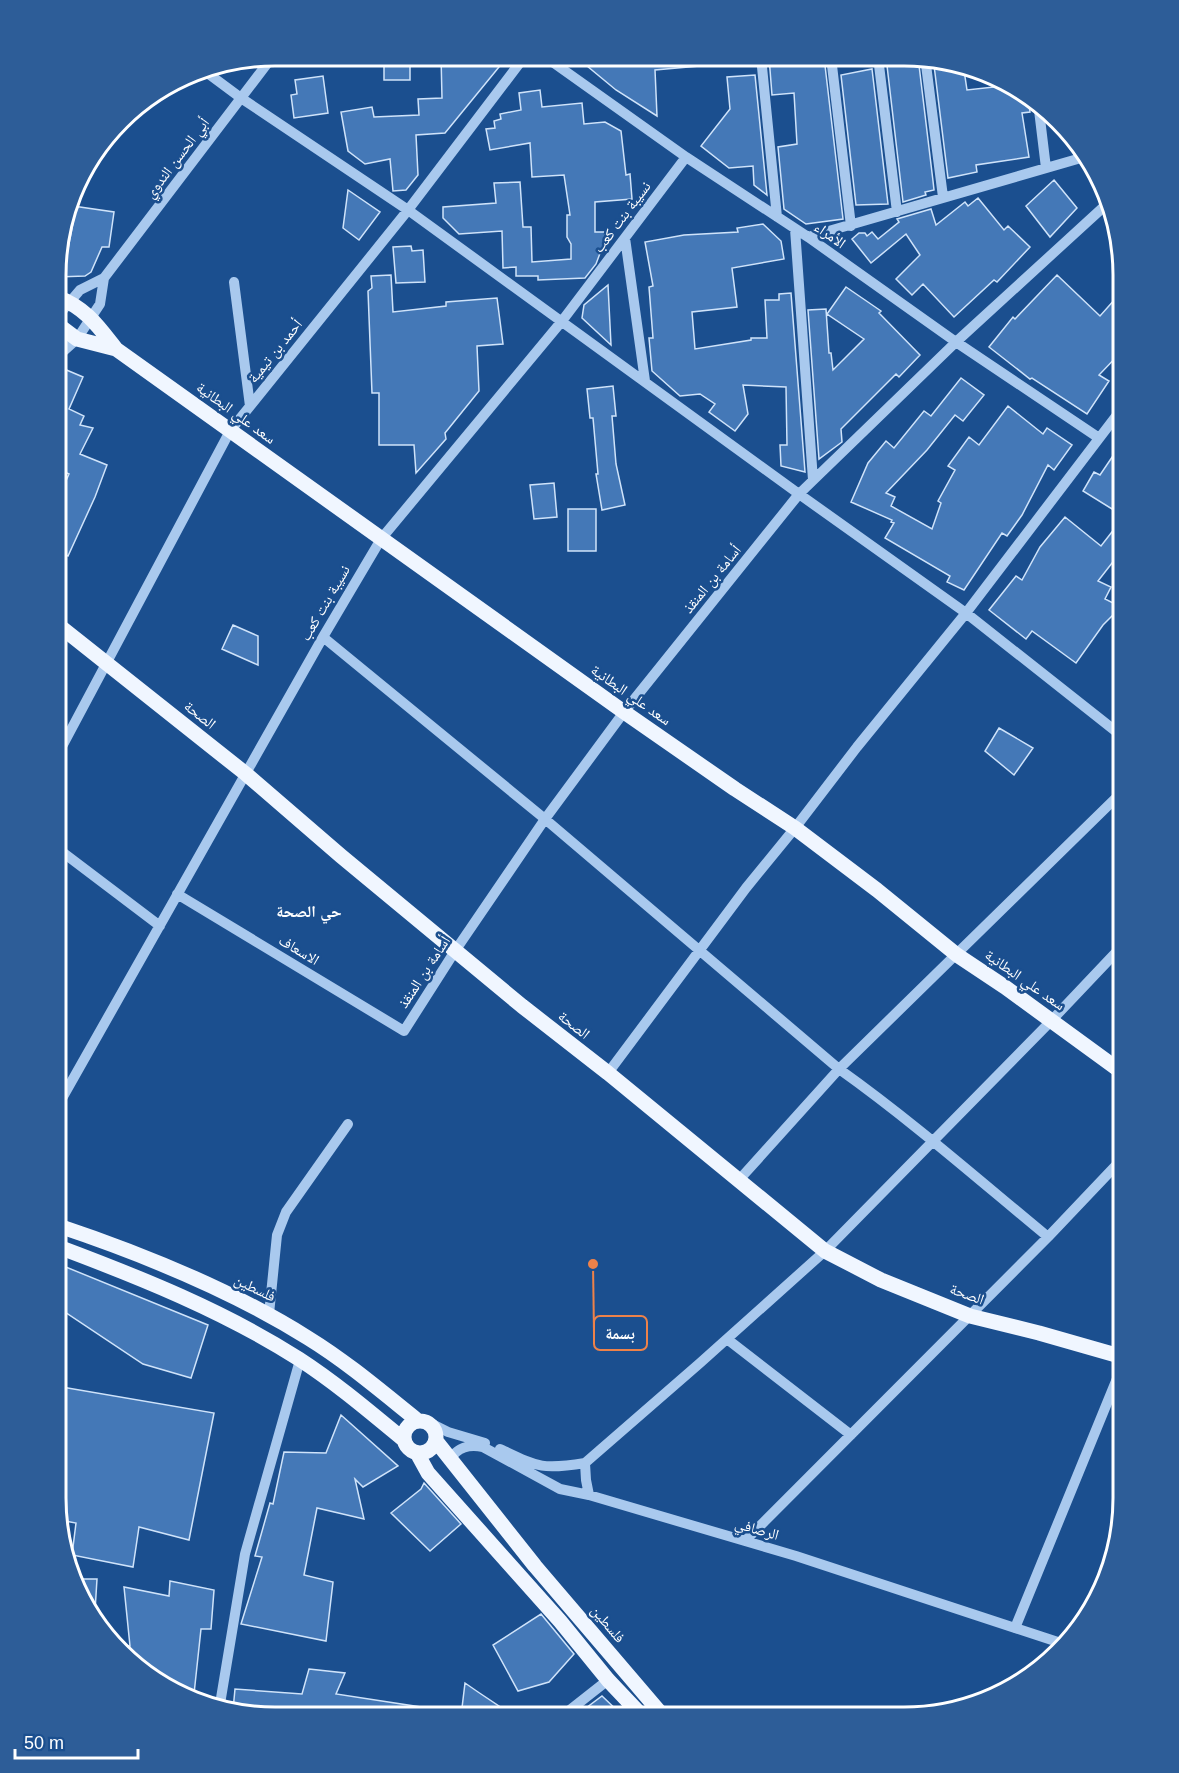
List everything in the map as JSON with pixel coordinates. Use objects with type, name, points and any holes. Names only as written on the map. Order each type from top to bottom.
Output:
[{"type":"main road","name":"سعد علي البطانية","points":[[66,301],[92,317],[116,349],[624,712],[795,828],[957,955],[1113,1066]]},
{"type":"main road","name":"سعد علي البطانية","points":[[66,331],[77,339],[116,349]]},
{"type":"main road","name":"الصحة","points":[[66,631],[246,774],[455,951],[825,1251],[881,1280],[970,1316],[1113,1354]]},
{"type":"main road","name":"فلسطين","points":[[66,1228],[167,1265],[269,1314],[311,1340],[424,1422]]},
{"type":"main road","points":[[66,1250],[141,1278],[259,1335],[300,1360],[355,1399],[417,1453],[428,1473],[634,1707]]},
{"type":"main road","points":[[404,1440],[407,1427],[424,1422],[437,1433],[436,1441],[430,1450],[417,1453]]},
{"type":"main road","name":"فلسطين","points":[[436,1441],[535,1566],[655,1707]]},
{"type":"street","name":"أبي الحسن الندوي","points":[[66,297],[104,278],[265,66]]},
{"type":"street","name":"أحمد بن تيمية","points":[[66,739],[230,431],[408,210],[517,66]]},
{"type":"street","name":"الأمراء","points":[[558,66],[686,157],[808,237],[956,342],[1099,438]]},
{"type":"street","points":[[762,66],[777,217]]},
{"type":"street","points":[[832,66],[851,226]]},
{"type":"street","points":[[879,66],[897,212]]},
{"type":"street","points":[[926,68],[943,197]]},
{"type":"street","points":[[212,76],[408,210],[799,495],[966,613],[1113,729]]},
{"type":"street","points":[[1040,117],[1046,168]]},
{"type":"street","name":"نسيبة بنت كعب","points":[[66,1091],[323,637],[381,539],[562,321],[686,157]]},
{"type":"street","points":[[808,237],[1077,159]]},
{"type":"street","name":"أسامة بن المنقذ","points":[[404,1031],[455,951],[545,819],[624,712],[799,495],[956,342],[1102,209]]},
{"type":"street","points":[[795,229],[813,480]]},
{"type":"street","points":[[625,238],[645,381]]},
{"type":"street","name":"أبي الحسن الندوي","points":[[66,349],[77,339],[100,304],[104,278]]},
{"type":"street","points":[[234,282],[250,406]]},
{"type":"street","points":[[608,1073],[699,951],[857,747],[966,613],[1113,421]]},
{"type":"street","points":[[323,637],[545,819],[839,1069],[933,1140],[1048,1237]]},
{"type":"street","points":[[738,1181],[839,1069],[1113,801]]},
{"type":"street","points":[[66,855],[160,926]]},
{"type":"street","name":"الاسعاف","points":[[177,894],[404,1031]]},
{"type":"street","points":[[424,1422],[484,1442],[543,1468],[585,1463],[727,1340],[825,1251],[1052,1021],[1113,956]]},
{"type":"street","points":[[269,1314],[280,1225],[286,1212],[348,1124]]},
{"type":"street","points":[[745,1541],[970,1316],[1113,1169]]},
{"type":"street","points":[[727,1340],[850,1435]]},
{"type":"street","points":[[221,1700],[245,1554],[300,1360]]},
{"type":"street","points":[[1015,1628],[1113,1388]]},
{"type":"street","name":"الرصافي","points":[[449,1460],[455,1452],[464,1447],[483,1447],[560,1489],[589,1495],[745,1541],[1056,1641]]},
{"type":"street","points":[[585,1463],[589,1495]]},
{"type":"street","points":[[574,1707],[608,1680]]},
{"type":"building","points":[[384,66],[410,66],[410,80],[384,80]]},
{"type":"building","points":[[441,66],[500,66],[445,133],[416,135],[418,175],[406,190],[393,191],[390,159],[365,164],[348,151],[341,112],[372,107],[374,117],[419,115],[418,99],[442,98]]},
{"type":"building","points":[[587,66],[699,66],[655,70],[657,116],[616,90]]},
{"type":"building","points":[[770,66],[825,66],[843,219],[806,224],[784,209],[778,147],[797,144],[794,93],[772,95]]},
{"type":"building","points":[[887,66],[919,67],[933,181],[934,190],[903,202]]},
{"type":"building","points":[[872,69],[888,204],[856,205],[841,75]]},
{"type":"building","points":[[934,69],[965,75],[967,90],[994,87],[1029,108],[1030,112],[1022,113],[1029,157],[976,165],[977,172],[948,178]]},
{"type":"building","points":[[755,75],[767,195],[754,185],[753,166],[729,168],[701,146],[730,109],[727,77]]},
{"type":"building","points":[[323,76],[328,113],[294,118],[291,95],[297,94],[295,80]]},
{"type":"building","points":[[540,90],[542,107],[582,103],[584,124],[605,122],[621,131],[626,175],[630,174],[632,199],[595,202],[595,232],[605,232],[605,240],[596,264],[585,278],[538,280],[538,276],[516,276],[516,267],[503,268],[502,231],[459,234],[443,218],[443,207],[496,203],[494,183],[520,182],[523,227],[531,227],[532,262],[571,259],[571,244],[567,237],[567,215],[570,215],[564,175],[532,177],[530,143],[490,150],[486,129],[495,128],[494,121],[501,119],[500,114],[521,110],[519,93]]},
{"type":"building","points":[[1054,180],[1077,208],[1050,237],[1026,206]]},
{"type":"building","points":[[348,190],[380,212],[359,240],[343,228]]},
{"type":"building","points":[[978,198],[1004,230],[1008,226],[1030,247],[997,282],[994,280],[954,317],[923,284],[912,295],[896,279],[920,255],[906,234],[871,263],[852,239],[859,233],[865,233],[867,236],[872,232],[878,239],[899,222],[897,219],[931,209],[936,225],[965,202],[968,206]]},
{"type":"building","points":[[78,207],[114,212],[109,247],[102,247],[91,272],[85,276],[66,277],[68,249]]},
{"type":"building","points":[[763,224],[781,241],[784,259],[732,268],[737,307],[692,312],[695,349],[751,340],[751,338],[767,338],[765,300],[779,300],[779,294],[791,293],[805,472],[781,466],[780,445],[787,445],[786,387],[743,385],[748,414],[735,431],[709,412],[715,404],[700,394],[680,396],[652,371],[649,338],[653,338],[649,287],[653,286],[645,242],[684,235],[738,232],[737,228]]},
{"type":"building","points":[[411,246],[412,251],[423,250],[425,282],[396,283],[393,247]]},
{"type":"building","points":[[391,275],[393,312],[446,306],[446,302],[497,298],[503,344],[477,346],[479,391],[445,433],[446,439],[416,473],[414,445],[379,445],[379,393],[372,393],[368,291],[372,288],[371,276]]},
{"type":"building","points":[[1057,275],[1100,316],[1113,301],[1113,360],[1099,375],[1109,381],[1087,414],[1032,378],[1030,379],[989,347],[1013,317],[1015,319]]},
{"type":"building","points":[[608,285],[611,345],[582,318],[584,305]]},
{"type":"building","points":[[846,287],[881,311],[879,313],[920,355],[899,377],[896,374],[841,429],[842,442],[819,459],[808,310],[826,309],[829,353],[831,353],[833,370],[864,339],[827,314]]},
{"type":"building","points":[[66,370],[83,377],[69,409],[84,416],[80,425],[93,428],[80,454],[107,465],[68,556],[66,555],[66,481],[69,474],[66,473]]},
{"type":"building","points":[[961,378],[984,395],[963,421],[955,415],[927,450],[886,493],[895,497],[891,506],[932,529],[941,503],[938,501],[955,470],[948,466],[969,437],[979,445],[1008,406],[1043,434],[1047,428],[1072,445],[1054,470],[1048,465],[1022,515],[1007,536],[1002,533],[964,590],[947,582],[950,576],[885,538],[894,523],[891,522],[892,520],[851,502],[868,463],[886,441],[894,448],[924,411],[931,416]]},
{"type":"building","points":[[613,386],[616,416],[612,416],[616,464],[625,505],[602,510],[596,474],[598,474],[593,418],[590,418],[587,389]]},
{"type":"building","points":[[1113,456],[1112,509],[1083,491],[1094,472],[1100,475]]},
{"type":"building","points":[[554,483],[557,517],[534,519],[530,485]]},
{"type":"building","points":[[568,509],[596,509],[596,551],[568,551]]},
{"type":"building","points":[[1065,517],[1101,546],[1113,531],[1113,562],[1098,581],[1111,587],[1105,599],[1113,603],[1113,615],[1103,625],[1076,663],[1032,631],[1026,639],[989,610],[1016,576],[1022,580],[1040,547]]},
{"type":"building","points":[[233,625],[258,636],[258,665],[222,649]]},
{"type":"building","points":[[999,728],[1033,748],[1014,775],[985,751]]},
{"type":"building","points":[[66,1267],[208,1325],[191,1378],[143,1364],[66,1313]]},
{"type":"building","points":[[66,1388],[214,1413],[189,1540],[139,1527],[133,1567],[74,1555],[73,1550],[76,1523],[68,1521],[66,1498]]},
{"type":"building","points":[[341,1415],[398,1466],[363,1487],[355,1479],[364,1519],[317,1508],[304,1575],[333,1582],[326,1641],[241,1624],[262,1557],[255,1556],[270,1503],[273,1504],[284,1452],[326,1453]]},
{"type":"building","points":[[424,1483],[461,1524],[430,1551],[391,1513],[421,1489]]},
{"type":"building","points":[[82,1579],[97,1579],[95,1604]]},
{"type":"building","points":[[170,1581],[214,1590],[211,1629],[201,1629],[194,1691],[148,1664],[127,1646],[130,1646],[124,1587],[169,1596]]},
{"type":"building","points":[[541,1614],[574,1654],[549,1682],[518,1691],[493,1645]]},
{"type":"building","points":[[309,1669],[345,1673],[336,1694],[420,1707],[275,1707],[234,1702],[235,1689],[302,1694]]},
{"type":"building","points":[[465,1683],[500,1707],[462,1707]]},
{"type":"building","points":[[602,1696],[614,1707],[587,1707]]},
{"type":"place","name":"بسمة","points":[[593,1264]]},
{"type":"district","name":"حي الصحة","points":[[309,911]]}]
